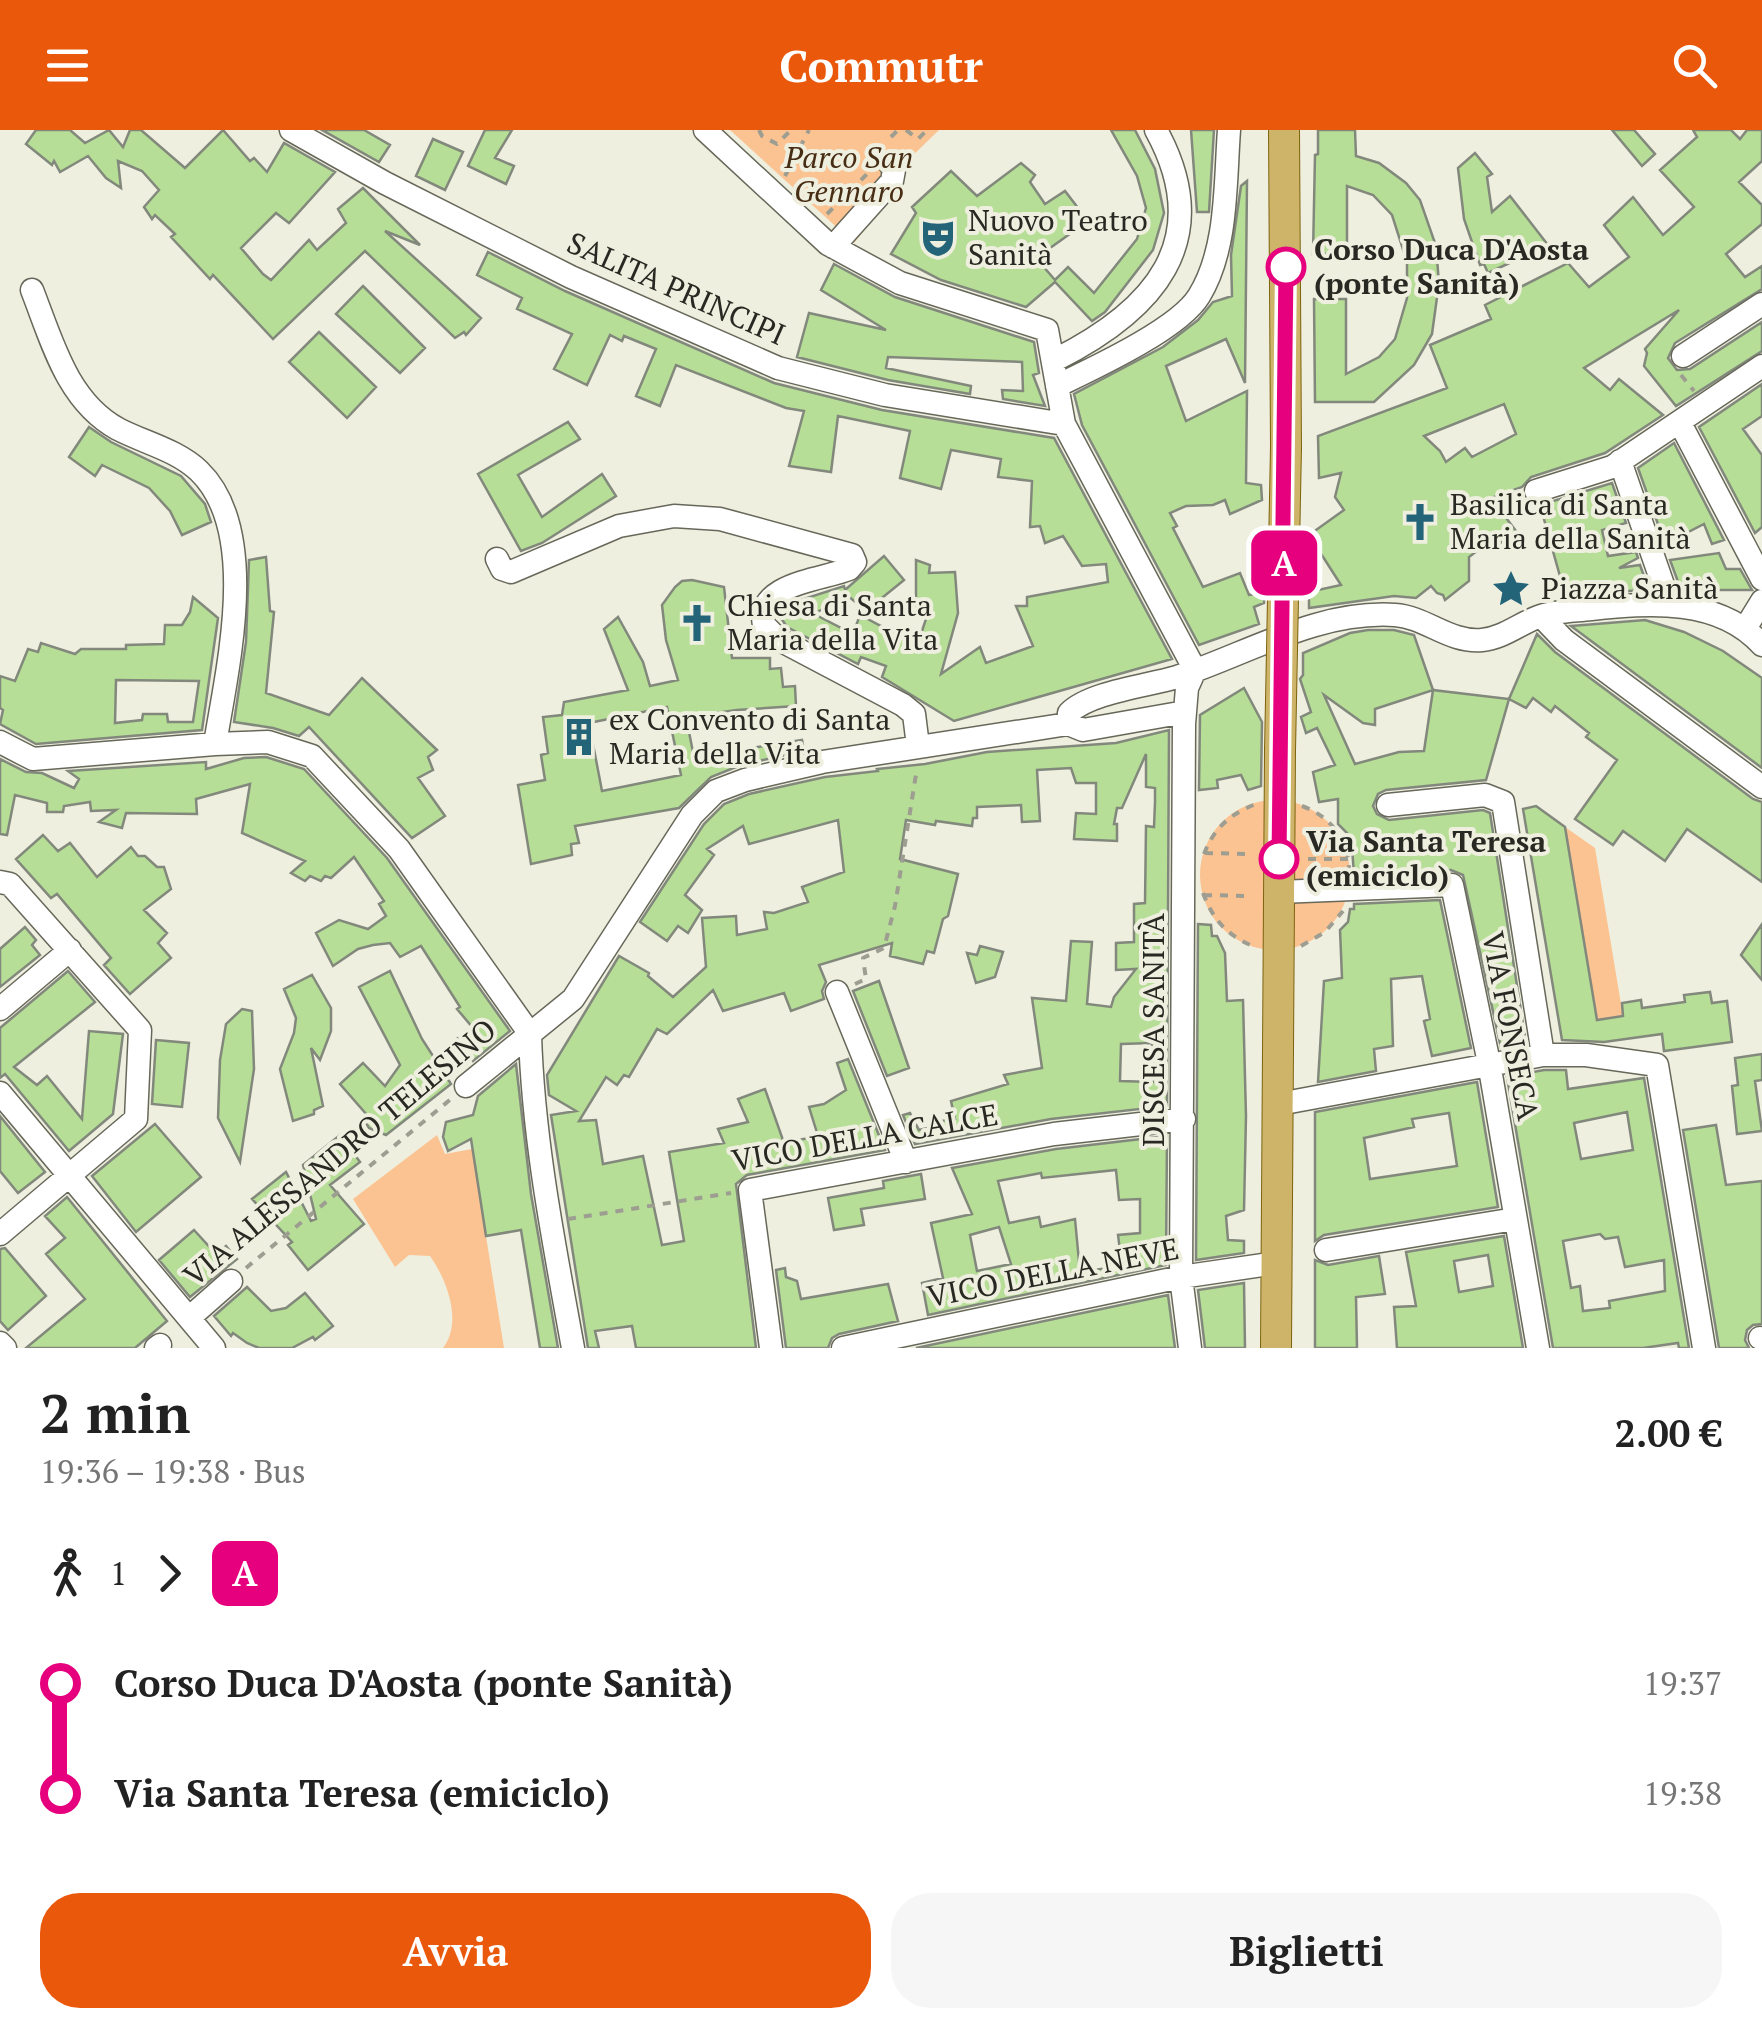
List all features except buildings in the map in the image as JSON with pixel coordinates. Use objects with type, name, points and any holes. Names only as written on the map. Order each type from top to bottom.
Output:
[{"type":"main road","points":[[1276,1348],[1279,1104],[1264,894],[1280,751],[1286,447],[1284,130]]},
{"type":"street","name":"SALITA PRINCIPI","points":[[291,130],[571,278],[778,368],[885,394],[1064,424]]},
{"type":"street","points":[[705,130],[833,247],[900,283],[1048,330],[1064,424],[1184,688]]},
{"type":"street","points":[[1055,360],[1097,339],[1138,306],[1155,287],[1170,257],[1178,232],[1181,196],[1170,158],[1156,130]]},
{"type":"street","points":[[1058,386],[1162,329],[1198,299],[1216,250],[1229,130]]},
{"type":"street","points":[[833,247],[892,181],[894,170],[890,164]]},
{"type":"street","points":[[32,290],[71,387],[115,428],[167,450],[200,472],[222,507],[233,551],[237,607],[216,744]]},
{"type":"street","points":[[1683,356],[1762,304]]},
{"type":"street","points":[[1536,491],[1612,467],[1762,366]]},
{"type":"street","points":[[1680,423],[1753,543],[1762,579]]},
{"type":"street","points":[[1620,461],[1670,605]]},
{"type":"street","points":[[497,559],[505,571],[514,571],[618,526],[646,519],[698,515],[852,555],[855,562],[849,569],[772,596],[763,611],[764,625],[778,639],[903,705],[914,714],[918,746],[1068,724],[1083,730],[1184,688],[1252,646],[1317,626],[1390,615],[1415,620],[1446,635],[1476,640],[1498,636],[1541,616],[1620,606],[1670,605],[1710,613],[1754,636],[1762,601]]},
{"type":"street","points":[[1541,616],[1564,640],[1762,787]]},
{"type":"street","points":[[1068,724],[1069,713],[1086,702],[1184,688]]},
{"type":"street","name":"DISCESA SANITÀ","points":[[1184,688],[1182,1278],[1190,1348]]},
{"type":"street","points":[[0,742],[33,759],[268,742],[312,756],[398,849],[530,1034],[532,1087],[550,1222],[573,1348]]},
{"type":"street","name":"VIA ALESSANDRO TELESINO","points":[[466,1086],[582,988],[705,800],[716,790],[822,762],[918,746]]},
{"type":"street","points":[[1388,805],[1485,795],[1503,802],[1543,1055]]},
{"type":"street","points":[[0,1234],[136,1119],[140,1030],[5,883]]},
{"type":"street","name":"VIA FONSECA","points":[[1264,894],[1452,885],[1489,1063],[1538,1348]]},
{"type":"street","points":[[0,1008],[70,950]]},
{"type":"street","points":[[837,992],[906,1162]]},
{"type":"street","points":[[512,1005],[532,1012],[560,1008]]},
{"type":"street","points":[[1279,1104],[1543,1055],[1586,1055],[1657,1065],[1699,1347]]},
{"type":"street","points":[[2,1098],[214,1348]]},
{"type":"street","name":"VICO DELLA CALCE","points":[[750,1190],[1054,1134],[1184,1119]]},
{"type":"street","points":[[750,1190],[770,1348]]},
{"type":"street","points":[[1326,1250],[1515,1219]]},
{"type":"street","name":"VICO DELLA NEVE","points":[[843,1348],[1182,1278],[1276,1263]]},
{"type":"street","name":"VIA ALESSANDRO TELESINO","points":[[189,1318],[231,1281]]},
{"type":"path","points":[[758,130],[777,144],[791,130]]},
{"type":"path","points":[[774,166],[786,176],[809,130]]},
{"type":"path","points":[[891,137],[898,130]]},
{"type":"path","points":[[906,130],[918,139],[927,130]]},
{"type":"path","points":[[828,215],[875,166],[890,164]]},
{"type":"path","points":[[1683,356],[1671,363],[1706,406]]},
{"type":"path","points":[[837,992],[866,979],[863,958],[884,948],[916,787],[918,746]]},
{"type":"path","points":[[1205,852],[1249,854]]},
{"type":"path","points":[[1308,859],[1349,858]]},
{"type":"path","points":[[1204,895],[1264,894]]},
{"type":"path","name":"VIA ALESSANDRO TELESINO","points":[[231,1281],[466,1086]]},
{"type":"path","name":"VICO DELLA CALCE","points":[[558,1220],[750,1190]]},
{"type":"green space","name":"Parco San Gennaro","points":[[730,130],[939,130],[903,165],[898,188],[854,243]]},
{"type":"green space","points":[[1275,800],[1304,806],[1328,822],[1344,846],[1350,875],[1344,904],[1328,928],[1304,944],[1275,950],[1246,944],[1222,928],[1206,904],[1200,875],[1206,846],[1222,822],[1246,806]]},
{"type":"green space","points":[[1565,827],[1595,848],[1623,1016],[1597,1020]]},
{"type":"green space","points":[[437,1135],[445,1154],[472,1149],[504,1348],[443,1348],[449,1338],[452,1314],[447,1289],[430,1256],[409,1255],[395,1267],[353,1199]]},
{"type":"bus line","name":"A","points":[[1279,859],[1286,267]]},
{"type":"place","name":"Nuovo Teatro Sanità","points":[[938,238]]},
{"type":"place","name":"Corso Duca D'Aosta (ponte Sanità)","points":[[1286,267]]},
{"type":"place","name":"Basilica di Santa Maria della Sanità","points":[[1420,522]]},
{"type":"place","name":"Piazza Sanità","points":[[1511,589]]},
{"type":"place","name":"Chiesa di Santa Maria della Vita","points":[[697,623]]},
{"type":"place","name":"ex Convento di Santa Maria della Vita","points":[[579,737]]},
{"type":"place","name":"Via Santa Teresa (emiciclo)","points":[[1279,859]]}]
